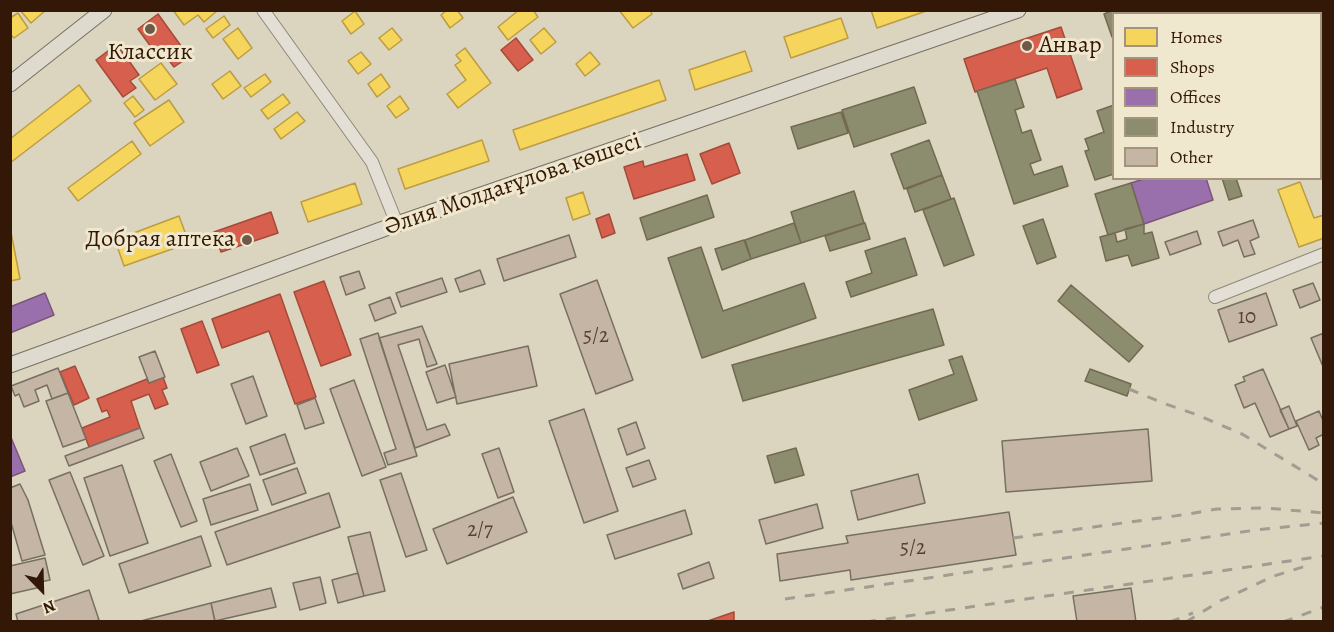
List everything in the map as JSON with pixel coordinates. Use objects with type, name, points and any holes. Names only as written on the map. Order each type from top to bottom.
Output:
[{"type":"main road","points":[[10,84],[104,10]]},
{"type":"main road","name":"Әлия Молдағұлова көшесі","points":[[10,365],[397,224],[993,15],[1018,10]]},
{"type":"street","points":[[262,10],[372,162],[397,224]]},
{"type":"street","points":[[1215,297],[1323,254]]},
{"type":"building: Homes","points":[[20,10],[46,10],[31,23]]},
{"type":"building: Homes","points":[[173,10],[218,10],[204,22],[198,15],[184,25]]},
{"type":"building: Homes","points":[[447,10],[457,10],[463,18],[450,28],[441,15]]},
{"type":"building: Homes","points":[[519,10],[533,10],[538,17],[508,40],[498,27]]},
{"type":"building: Homes","points":[[619,10],[650,10],[652,14],[633,28]]},
{"type":"building: Homes","points":[[871,10],[929,10],[877,28]]},
{"type":"building: Homes","points":[[1210,10],[1233,10],[1234,12],[1210,12]]},
{"type":"building: Homes","points":[[355,11],[364,24],[351,34],[342,21]]},
{"type":"building: Homes","points":[[18,13],[28,28],[14,38],[10,34],[10,18]]},
{"type":"building: Homes","points":[[224,16],[230,25],[213,38],[206,29]]},
{"type":"building: Homes","points":[[841,18],[848,38],[791,58],[784,37]]},
{"type":"building: Homes","points":[[238,28],[252,48],[238,59],[223,39]]},
{"type":"building: Homes","points":[[392,28],[402,40],[389,50],[379,38]]},
{"type":"building: Homes","points":[[544,28],[556,42],[541,54],[530,40]]},
{"type":"building: Homes","points":[[465,48],[491,83],[458,108],[447,94],[466,80],[455,65],[461,61],[456,55]]},
{"type":"building: Homes","points":[[745,51],[752,71],[695,90],[689,70]]},
{"type":"building: Homes","points":[[361,52],[371,64],[358,74],[348,61]]},
{"type":"building: Homes","points":[[590,52],[600,64],[585,76],[576,64]]},
{"type":"building: Homes","points":[[161,63],[177,84],[155,100],[139,79]]},
{"type":"building: Homes","points":[[230,71],[241,86],[223,99],[212,84]]},
{"type":"building: Homes","points":[[265,74],[271,82],[251,97],[244,88]]},
{"type":"building: Homes","points":[[381,74],[390,87],[377,97],[368,84]]},
{"type":"building: Homes","points":[[659,80],[666,100],[520,150],[513,130]]},
{"type":"building: Homes","points":[[79,85],[91,101],[10,163],[10,139]]},
{"type":"building: Homes","points":[[283,94],[290,103],[268,119],[261,110]]},
{"type":"building: Homes","points":[[133,96],[144,110],[135,117],[124,103]]},
{"type":"building: Homes","points":[[400,96],[409,109],[396,118],[387,106]]},
{"type":"building: Homes","points":[[169,100],[184,122],[150,146],[134,123]]},
{"type":"building: Homes","points":[[297,112],[305,121],[281,139],[274,129]]},
{"type":"building: Homes","points":[[482,140],[489,161],[405,189],[398,169]]},
{"type":"building: Homes","points":[[132,141],[141,154],[78,201],[68,188]]},
{"type":"building: Homes","points":[[1300,182],[1314,218],[1324,215],[1324,238],[1299,247],[1278,190]]},
{"type":"building: Homes","points":[[355,183],[362,204],[308,222],[301,202]]},
{"type":"building: Homes","points":[[583,192],[590,214],[573,220],[566,198]]},
{"type":"building: Homes","points":[[179,216],[189,243],[124,266],[115,240]]},
{"type":"building: Homes","points":[[10,227],[20,279],[10,281]]},
{"type":"building: Shops","points":[[158,14],[189,57],[174,67],[164,54],[159,58],[138,29]]},
{"type":"building: Shops","points":[[1061,27],[1082,89],[1057,98],[1047,68],[975,92],[964,59]]},
{"type":"building: Shops","points":[[516,38],[533,60],[518,71],[501,50]]},
{"type":"building: Shops","points":[[117,44],[139,75],[130,81],[136,88],[123,97],[96,60]]},
{"type":"building: Shops","points":[[729,143],[740,173],[712,184],[700,154]]},
{"type":"building: Shops","points":[[687,154],[695,180],[634,199],[624,167],[643,161],[644,167]]},
{"type":"building: Shops","points":[[271,212],[278,233],[221,252],[214,232]]},
{"type":"building: Shops","points":[[609,214],[615,233],[602,238],[596,219]]},
{"type":"building: Shops","points":[[324,281],[351,355],[321,366],[294,292]]},
{"type":"building: Shops","points":[[280,294],[316,397],[295,404],[269,331],[222,348],[212,319]]},
{"type":"building: Shops","points":[[202,321],[219,365],[197,373],[181,329]]},
{"type":"building: Shops","points":[[75,366],[89,398],[74,405],[60,372]]},
{"type":"building: Shops","points":[[163,377],[167,388],[162,390],[168,404],[155,409],[149,394],[131,401],[140,428],[89,447],[82,428],[110,417],[107,410],[102,412],[97,399],[147,379],[149,383]]},
{"type":"building: Shops","points":[[734,612],[734,622],[705,622]]},
{"type":"building: Offices","points":[[1141,180],[1207,180],[1213,200],[1144,224],[1131,183]]},
{"type":"building: Offices","points":[[45,293],[54,315],[10,333],[10,307]]},
{"type":"building: Offices","points":[[10,435],[25,471],[10,477]]},
{"type":"building: Industry","points":[[1113,10],[1151,10],[1152,12],[1112,12],[1112,37],[1104,14]]},
{"type":"building: Industry","points":[[1324,51],[1324,78],[1322,74],[1322,52]]},
{"type":"building: Industry","points":[[1015,79],[1024,107],[1015,110],[1022,133],[1031,130],[1041,160],[1030,164],[1034,175],[1062,166],[1068,186],[1014,204],[977,91]]},
{"type":"building: Industry","points":[[914,87],[926,123],[854,147],[842,110]]},
{"type":"building: Industry","points":[[1112,106],[1112,175],[1095,180],[1085,151],[1089,150],[1085,139],[1104,132],[1097,111]]},
{"type":"building: Industry","points":[[841,112],[848,133],[798,149],[791,127]]},
{"type":"building: Industry","points":[[929,140],[942,175],[904,189],[891,154]]},
{"type":"building: Industry","points":[[942,175],[951,199],[915,212],[907,189]]},
{"type":"building: Industry","points":[[1223,180],[1237,180],[1242,196],[1229,200]]},
{"type":"building: Industry","points":[[1131,183],[1144,224],[1108,235],[1095,194]]},
{"type":"building: Industry","points":[[854,191],[864,223],[801,243],[791,212]]},
{"type":"building: Industry","points":[[707,195],[714,217],[647,240],[640,218]]},
{"type":"building: Industry","points":[[954,198],[974,255],[944,266],[923,210]]},
{"type":"building: Industry","points":[[1043,219],[1056,257],[1037,264],[1023,226]]},
{"type":"building: Industry","points":[[794,223],[801,243],[751,259],[745,240]]},
{"type":"building: Industry","points":[[865,223],[870,239],[830,251],[825,236]]},
{"type":"building: Industry","points":[[1144,224],[1144,234],[1152,232],[1159,258],[1132,266],[1128,255],[1106,261],[1100,237],[1115,233],[1117,242],[1127,239],[1125,229]]},
{"type":"building: Industry","points":[[905,238],[917,275],[851,297],[846,282],[872,273],[865,251]]},
{"type":"building: Industry","points":[[744,240],[751,259],[722,270],[715,249]]},
{"type":"building: Industry","points":[[701,247],[723,311],[804,283],[816,318],[702,358],[668,258]]},
{"type":"building: Industry","points":[[1071,285],[1143,346],[1129,362],[1058,301]]},
{"type":"building: Industry","points":[[933,309],[944,345],[743,401],[732,365]]},
{"type":"building: Industry","points":[[962,356],[977,400],[919,420],[909,390],[954,374],[949,360]]},
{"type":"building: Industry","points":[[1090,369],[1131,384],[1127,396],[1085,381]]},
{"type":"building: Industry","points":[[796,448],[804,475],[775,483],[767,456]]},
{"type":"building: Other","points":[[1253,220],[1259,237],[1250,241],[1255,254],[1244,257],[1238,240],[1223,246],[1218,232]]},
{"type":"building: Other","points":[[1197,231],[1201,244],[1170,255],[1165,242]]},
{"type":"building: Other","points":[[569,235],[576,257],[504,281],[497,259]]},
{"type":"building: Other","points":[[480,270],[485,284],[460,292],[455,279]]},
{"type":"building: Other","points":[[359,271],[365,288],[346,295],[340,277]]},
{"type":"building: Other","points":[[442,278],[447,292],[401,307],[396,293]]},
{"type":"building: Other","points":[[597,280],[633,380],[596,394],[560,294]]},
{"type":"building: Other","points":[[1313,283],[1320,300],[1300,308],[1293,290]]},
{"type":"building: Other","points":[[1266,293],[1277,325],[1229,342],[1218,310]]},
{"type":"building: Other","points":[[390,297],[396,313],[375,321],[369,305]]},
{"type":"building: Other","points":[[422,326],[437,364],[427,367],[419,339],[398,345],[427,430],[445,424],[450,435],[415,448],[379,338]]},
{"type":"building: Other","points":[[378,333],[417,456],[388,465],[384,453],[396,449],[360,339]]},
{"type":"building: Other","points":[[1324,333],[1324,369],[1311,338]]},
{"type":"building: Other","points":[[528,346],[537,386],[457,404],[449,364]]},
{"type":"building: Other","points":[[155,351],[165,377],[149,383],[139,357]]},
{"type":"building: Other","points":[[445,365],[456,397],[437,403],[426,372]]},
{"type":"building: Other","points":[[58,368],[68,393],[52,399],[47,385],[35,390],[39,401],[24,407],[19,394],[15,396],[11,386]]},
{"type":"building: Other","points":[[1263,369],[1289,429],[1270,437],[1255,403],[1244,408],[1235,385],[1245,381],[1243,377]]},
{"type":"building: Other","points":[[253,376],[267,416],[246,424],[231,384]]},
{"type":"building: Other","points":[[354,380],[386,467],[362,476],[330,389]]},
{"type":"building: Other","points":[[68,393],[86,439],[63,447],[46,401]]},
{"type":"building: Other","points":[[315,398],[324,423],[305,429],[297,405]]},
{"type":"building: Other","points":[[1289,406],[1297,426],[1289,429],[1280,410]]},
{"type":"building: Other","points":[[584,409],[618,511],[584,523],[549,421]]},
{"type":"building: Other","points":[[1319,411],[1324,423],[1324,434],[1316,438],[1319,445],[1309,450],[1296,421]]},
{"type":"building: Other","points":[[636,422],[645,448],[627,455],[618,429]]},
{"type":"building: Other","points":[[140,428],[144,438],[69,466],[65,456]]},
{"type":"building: Other","points":[[1148,429],[1152,481],[1006,492],[1002,441]]},
{"type":"building: Other","points":[[285,434],[295,463],[260,475],[250,447]]},
{"type":"building: Other","points":[[237,448],[249,476],[211,491],[200,462]]},
{"type":"building: Other","points":[[499,448],[514,492],[498,498],[482,454]]},
{"type":"building: Other","points":[[171,454],[197,521],[181,527],[154,461]]},
{"type":"building: Other","points":[[649,460],[656,479],[633,487],[626,468]]},
{"type":"building: Other","points":[[122,465],[148,543],[110,556],[84,478]]},
{"type":"building: Other","points":[[297,468],[306,493],[272,505],[263,480]]},
{"type":"building: Other","points":[[70,472],[104,556],[83,565],[49,480]]},
{"type":"building: Other","points":[[401,473],[427,550],[406,557],[380,480]]},
{"type":"building: Other","points":[[918,474],[925,503],[858,520],[851,491]]},
{"type":"building: Other","points":[[20,484],[28,500],[45,555],[22,561],[10,519],[10,488]]},
{"type":"building: Other","points":[[250,484],[258,510],[211,525],[203,499]]},
{"type":"building: Other","points":[[329,493],[340,527],[227,565],[215,532]]},
{"type":"building: Other","points":[[513,497],[527,532],[447,564],[433,529]]},
{"type":"building: Other","points":[[817,504],[823,528],[766,544],[759,520]]},
{"type":"building: Other","points":[[685,510],[692,534],[615,559],[607,535]]},
{"type":"building: Other","points":[[1009,512],[1016,555],[851,580],[850,570],[780,581],[777,554],[848,543],[846,536]]},
{"type":"building: Other","points":[[370,532],[385,591],[364,596],[348,537]]},
{"type":"building: Other","points":[[201,536],[211,566],[129,593],[119,564]]},
{"type":"building: Other","points":[[45,558],[50,580],[40,582],[41,587],[10,594],[10,566]]},
{"type":"building: Other","points":[[709,562],[714,578],[683,589],[678,574]]},
{"type":"building: Other","points":[[358,573],[364,596],[338,603],[332,580]]},
{"type":"building: Other","points":[[320,577],[326,603],[300,610],[293,583]]},
{"type":"building: Other","points":[[271,588],[276,607],[215,621],[211,603]]},
{"type":"building: Other","points":[[1131,588],[1136,622],[1077,622],[1073,596]]},
{"type":"building: Other","points":[[89,590],[99,620],[93,622],[18,622],[16,614]]},
{"type":"building: Other","points":[[211,603],[215,622],[137,622]]},
{"type":"railway","points":[[1129,389],[1242,434],[1324,484]]},
{"type":"railway","points":[[1013,538],[1217,509],[1266,508],[1324,513]]},
{"type":"railway","points":[[785,599],[1256,530],[1324,523]]},
{"type":"railway","points":[[866,622],[1324,556]]},
{"type":"railway","points":[[1186,622],[1220,601],[1274,576],[1312,564]]},
{"type":"railway","points":[[1283,622],[1324,607]]},
{"type":"railway","points":[[1170,622],[1193,613]]},
{"type":"place","name":"Классик","points":[[150,29]]},
{"type":"place","name":"Анвар","points":[[1027,46]]},
{"type":"place","name":"Добрая аптека","points":[[247,240]]}]
